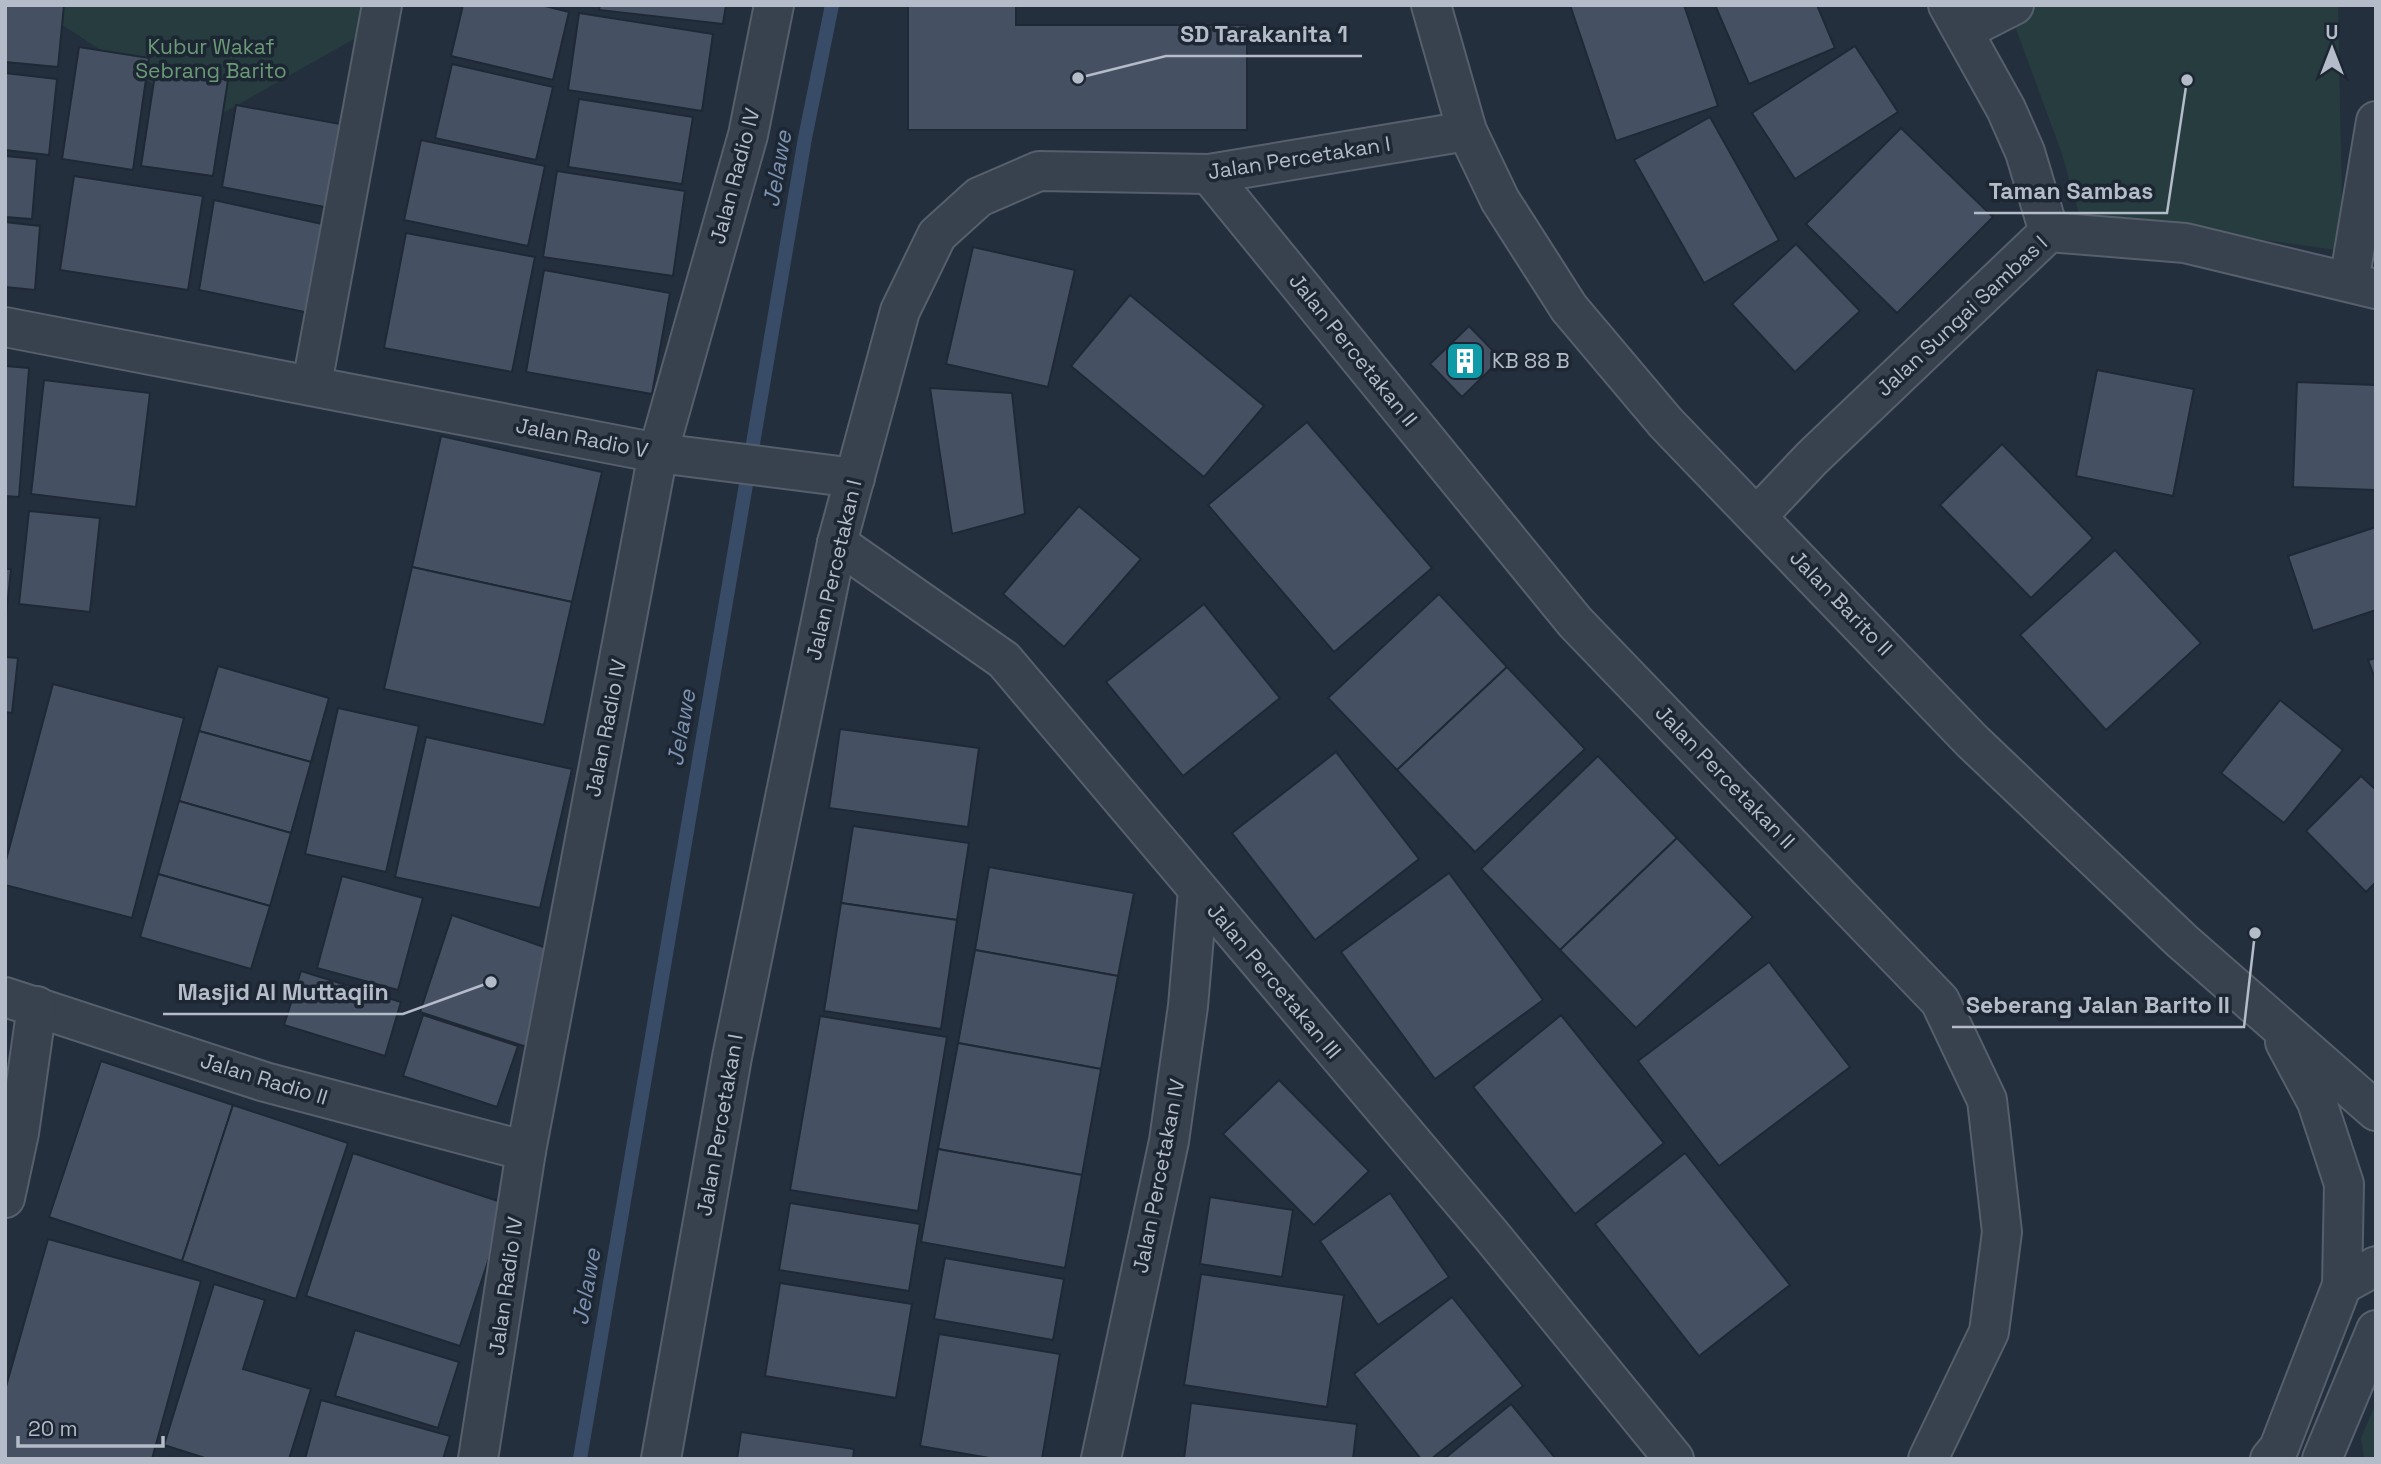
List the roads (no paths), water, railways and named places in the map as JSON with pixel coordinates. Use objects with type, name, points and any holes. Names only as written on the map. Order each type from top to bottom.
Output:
[{"type":"street","points":[[312,384],[382,5]]},
{"type":"street","name":"Jalan Radio IV","points":[[478,1459],[526,1151],[774,5]]},
{"type":"street","name":"Jalan Barito II","points":[[1431,5],[1467,131],[1500,200],[1569,308],[1665,423],[1758,515],[1972,741],[2182,941],[2270,1015],[2376,1111]]},
{"type":"street","points":[[2014,5],[1955,18],[2006,108],[2025,152],[2049,232]]},
{"type":"street","points":[[2363,286],[2376,121]]},
{"type":"street","name":"Jalan Percetakan I","points":[[661,1459],[732,1056],[837,543],[900,311],[937,235],[979,197],[1039,171],[1209,174],[1467,131]]},
{"type":"street","name":"Jalan Percetakan II","points":[[1209,174],[1575,622],[1940,1001],[1987,1100],[2002,1232],[1989,1332],[1928,1459]]},
{"type":"street","name":"Jalan Sungai Sambas I","points":[[1758,515],[1812,458],[2049,232],[2185,243],[2363,286]]},
{"type":"street","name":"Jalan Radio V","points":[[5,327],[676,456],[855,478]]},
{"type":"street","name":"Jalan Percetakan III","points":[[837,543],[1004,660],[1491,1235],[1674,1459]]},
{"type":"street","name":"Jalan Percetakan IV","points":[[1101,1459],[1169,1141],[1188,1006],[1198,890]]},
{"type":"street","points":[[5,1198],[21,1002]]},
{"type":"street","name":"Jalan Radio II","points":[[21,1002],[265,1082],[526,1151]]},
{"type":"street","points":[[2270,1015],[2317,1102],[2344,1184],[2342,1285],[2278,1455]]},
{"type":"street","points":[[2342,1285],[2376,1266]]},
{"type":"street","points":[[2322,1459],[2376,1330]]},
{"type":"waterway","name":"Jelawe","points":[[580,1459],[805,138],[832,5]]},
{"type":"place","name":"SD Tarakanita 1","points":[[1078,78]]},
{"type":"place","name":"Taman Sambas","points":[[2187,80]]},
{"type":"place","name":"KB 88 B","points":[[1465,361]]},
{"type":"place","name":"Seberang Jalan Barito II","points":[[2255,933]]},
{"type":"place","name":"Masjid Al Muttaqiin","points":[[491,982]]},
{"type":"park label","name":"Kubur Wakaf Sebrang Barito","points":[[211,59]]}]
